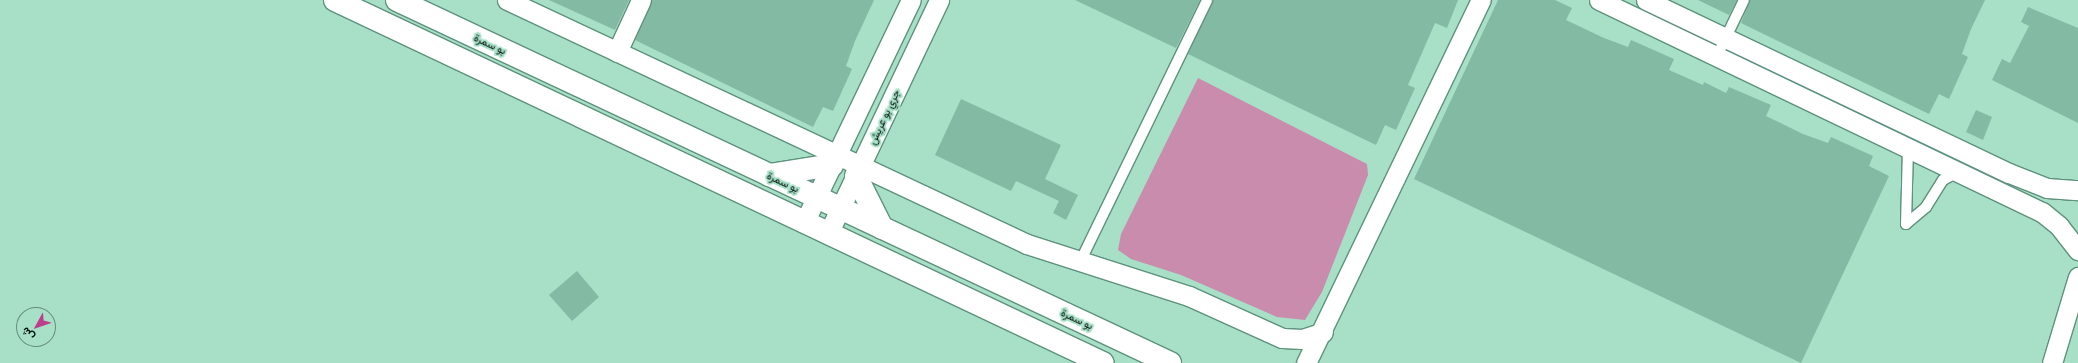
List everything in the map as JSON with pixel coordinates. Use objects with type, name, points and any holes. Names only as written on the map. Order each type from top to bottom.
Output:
[{"type":"street","points":[[335,0],[804,223],[1104,363]]},
{"type":"street","name":"بو سمرة","points":[[397,0],[1170,363]]},
{"type":"street","points":[[507,0],[617,52],[859,172],[1027,244],[1189,296],[1282,338],[1302,339],[1323,332]]},
{"type":"street","points":[[617,52],[641,0]]},
{"type":"street","points":[[804,223],[911,0]]},
{"type":"street","name":"جري بو عريش","points":[[828,234],[859,172],[939,0]]},
{"type":"street","points":[[1306,363],[1323,332],[1481,0]]},
{"type":"street","points":[[1599,0],[1956,173],[2042,212],[2059,226],[2078,250]]},
{"type":"street","points":[[1646,0],[2008,173],[2060,192],[2078,190]]},
{"type":"street","points":[[769,175],[834,160]]},
{"type":"street","points":[[859,172],[882,228]]},
{"type":"street","points":[[2052,363],[2078,277]]},
{"type":"lane","points":[[1080,262],[1207,0]]},
{"type":"lane","points":[[1717,56],[1744,0]]},
{"type":"lane","points":[[1908,149],[1906,224],[1926,207],[1943,180],[1956,173]]},
{"type":"shaded area","points":[[1198,78],[1367,164],[1368,175],[1322,292],[1305,320],[1277,317],[1181,275],[1131,259],[1118,250],[1121,234]]},
{"type":"building","points":[[549,0],[629,0],[615,30]]},
{"type":"building","points":[[652,0],[874,0],[855,41],[846,66],[852,69],[833,111],[823,107],[813,127],[635,40]]},
{"type":"building","points":[[1075,0],[1200,0],[1176,48]]},
{"type":"building","points":[[1213,0],[1458,0],[1447,28],[1435,23],[1408,85],[1415,88],[1396,130],[1385,125],[1376,145],[1188,54]]},
{"type":"building","points":[[1498,0],[1555,0],[1572,8],[1566,20],[1604,38],[1628,47],[1631,40],[1674,59],[1669,70],[1703,85],[1704,82],[1726,93],[1729,87],[1771,105],[1766,116],[1803,134],[1828,143],[1831,137],[1873,156],[1869,166],[1889,176],[1801,363],[1414,179]]},
{"type":"building","points":[[1698,0],[1737,0],[1729,15]]},
{"type":"building","points":[[1750,0],[1985,0],[1971,29],[1962,54],[1968,57],[1949,99],[1939,94],[1929,114],[1741,23]]},
{"type":"building","points":[[2028,7],[2078,28],[2078,123],[1992,80],[2002,59],[2010,63],[2029,26],[2021,22]]},
{"type":"building","points":[[961,99],[1061,145],[1045,179],[1078,195],[1066,220],[1053,213],[1059,201],[1016,181],[1011,191],[935,155]]},
{"type":"building","points":[[1976,110],[1992,117],[1983,140],[1966,132]]},
{"type":"building","points":[[577,271],[599,297],[572,321],[549,295]]}]
